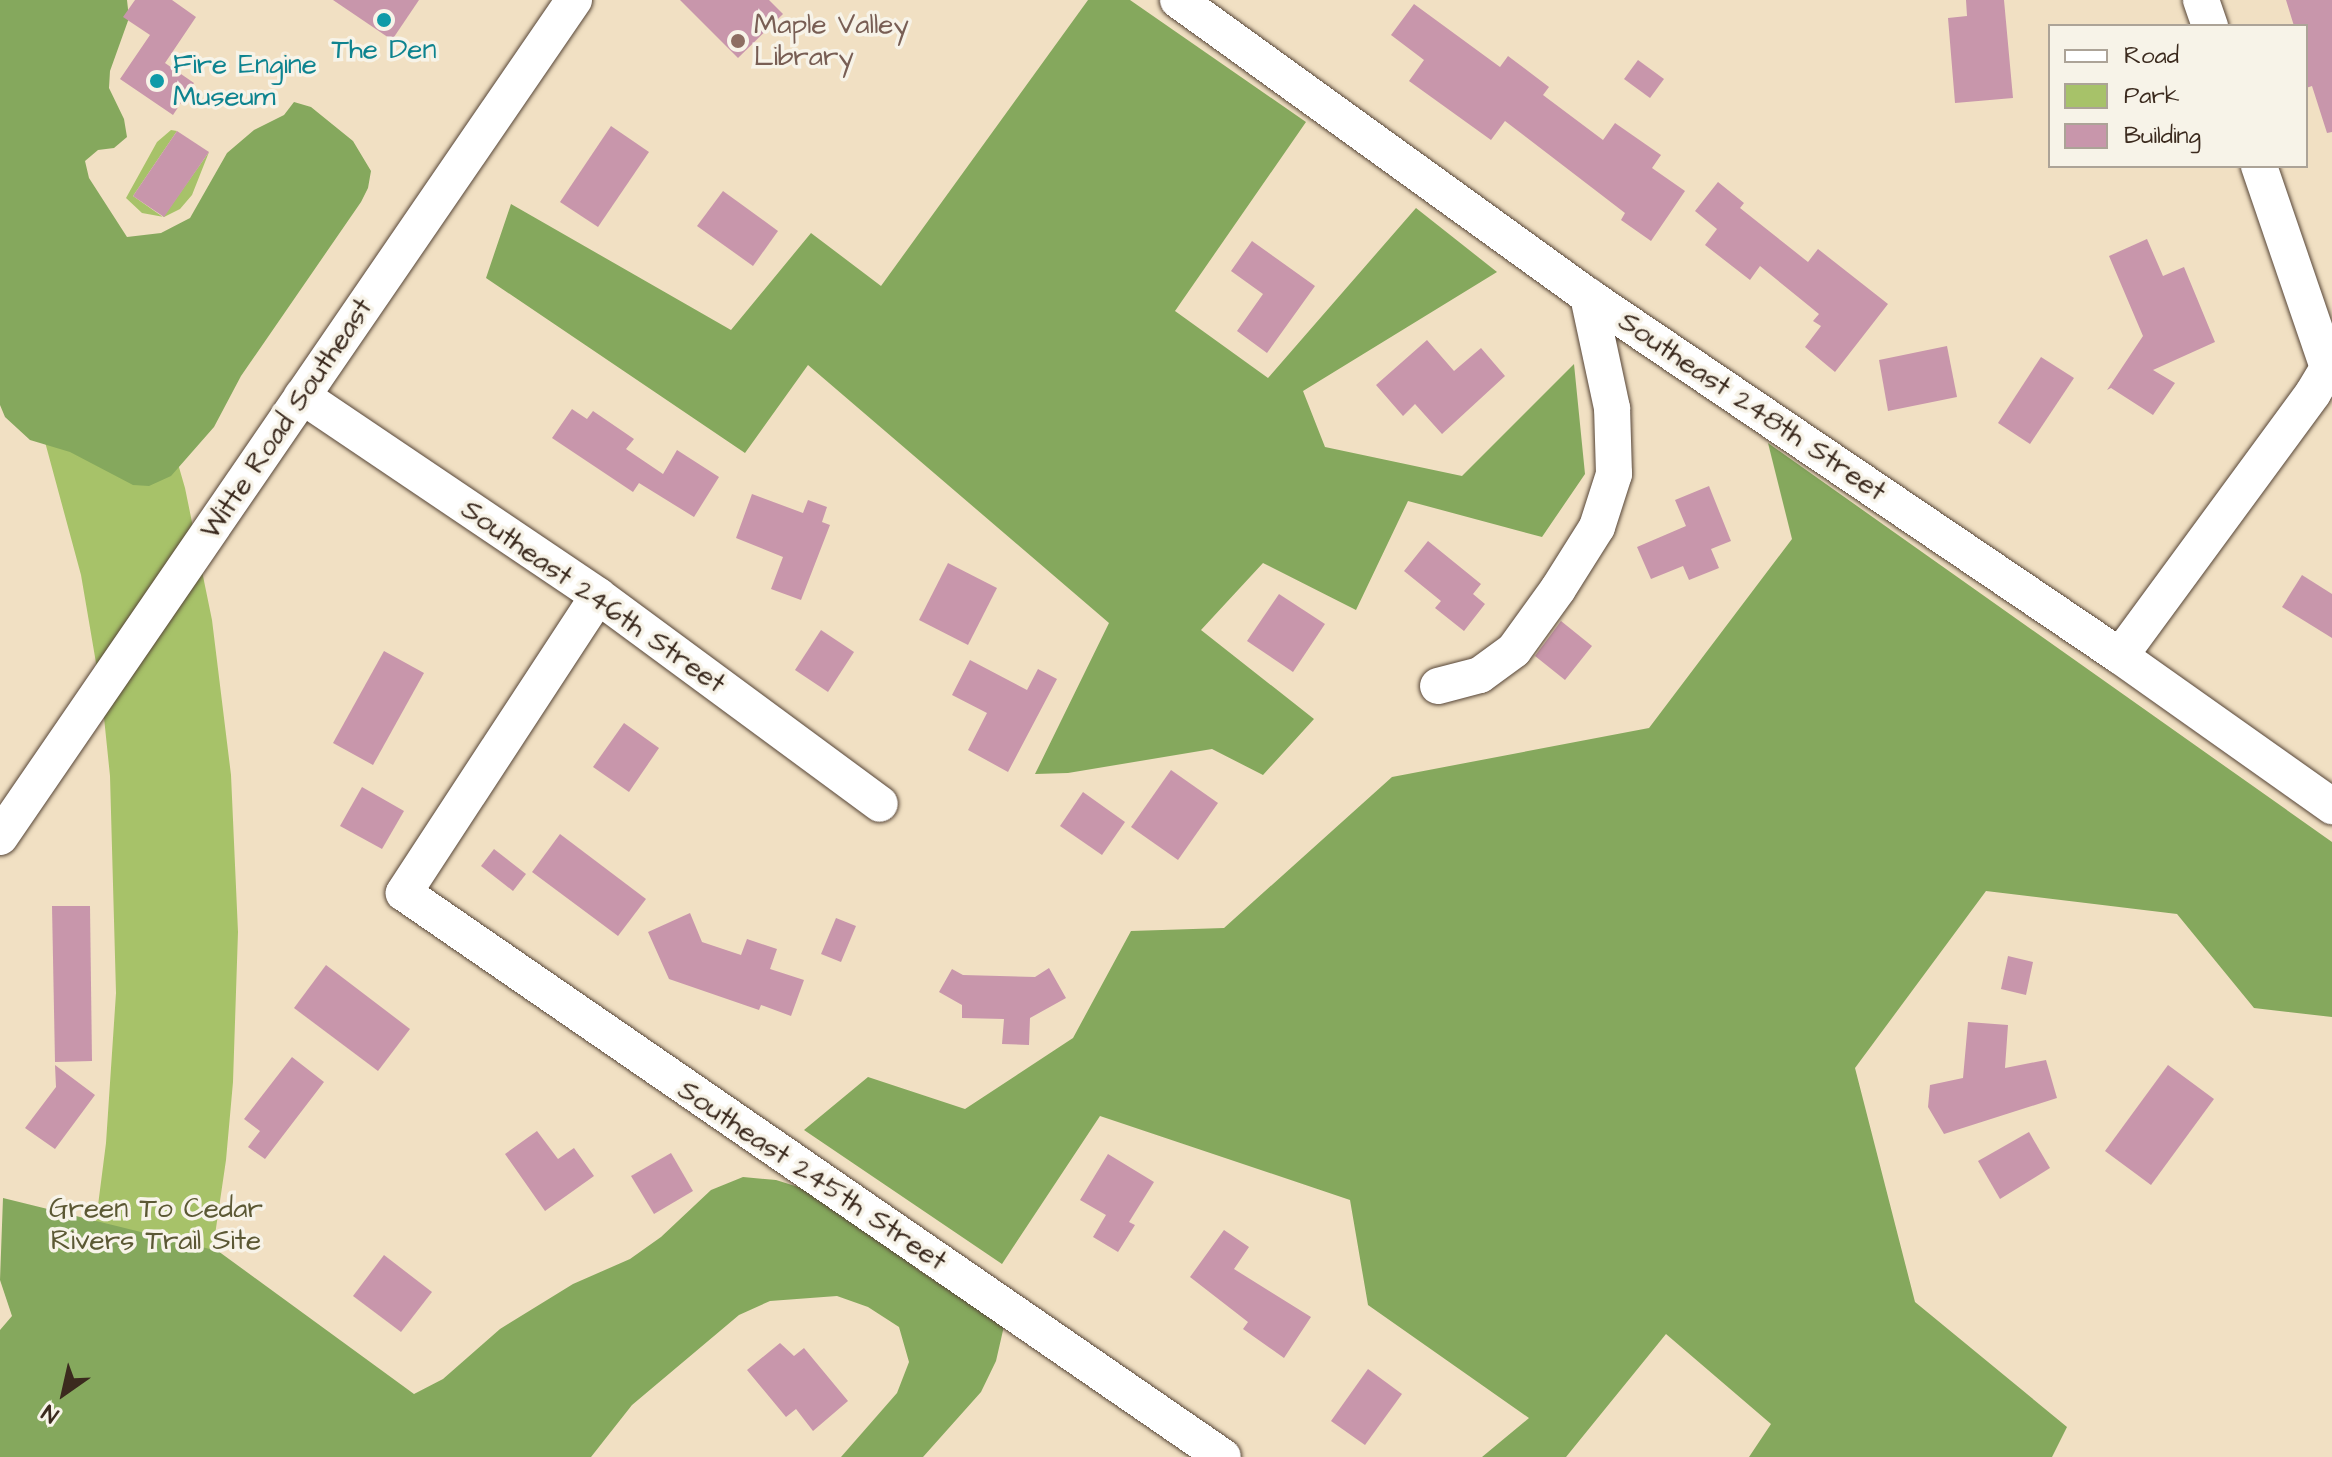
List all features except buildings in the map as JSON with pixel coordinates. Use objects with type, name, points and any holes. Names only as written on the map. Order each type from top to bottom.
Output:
[{"type":"street","name":"Witte Road Southeast","points":[[0,837],[574,0]]},
{"type":"street","name":"Southeast 248th Street","points":[[1178,0],[1588,296],[2120,656],[2332,806]]},
{"type":"street","points":[[2201,0],[2209,24]]},
{"type":"street","points":[[2120,656],[2313,393],[2330,364],[2260,168]]},
{"type":"street","points":[[1438,686],[1480,675],[1514,650],[1597,527],[1614,474],[1612,408],[1588,296]]},
{"type":"street","name":"Southeast 246th Street","points":[[302,396],[598,596],[880,804]]},
{"type":"street","name":"Southeast 245th Street","points":[[598,596],[404,893],[1223,1457]]},
{"type":"green space","name":"Green To Cedar Rivers Trail Site","points":[[0,0],[152,374],[185,488],[212,620],[231,775],[238,932],[233,1082],[226,1160],[204,1310],[96,1221],[106,1143],[116,993],[110,776],[102,698],[81,575],[35,405]]},
{"type":"green space","points":[[0,0],[127,0],[129,18],[110,71],[109,88],[124,119],[127,137],[114,148],[98,150],[85,161],[89,178],[127,237],[161,233],[190,218],[227,153],[254,130],[284,115],[294,102],[311,107],[353,141],[371,171],[361,202],[241,376],[214,427],[171,476],[149,486],[133,485],[70,452],[30,440],[5,417],[0,405]]},
{"type":"green space","points":[[1088,0],[1130,0],[1306,122],[1175,311],[1268,378],[1416,208],[1497,272],[1303,391],[1325,447],[1462,476],[1574,364],[1585,474],[1542,537],[1408,501],[1356,610],[1263,563],[1201,630],[1314,719],[1263,775],[1212,749],[1068,773],[1035,774],[1109,623],[808,365],[745,453],[486,278],[511,204],[731,330],[811,233],[881,286]]},
{"type":"green space","points":[[171,130],[177,131],[133,196],[163,217],[142,213],[126,198],[157,142]]},
{"type":"green space","points":[[209,152],[192,195],[180,209],[163,217]]},
{"type":"green space","points":[[1768,443],[2332,842],[2332,1017],[2254,1008],[2177,914],[1986,891],[1855,1068],[1915,1302],[2067,1427],[2052,1457],[1749,1457],[1771,1424],[1666,1334],[1566,1457],[1482,1457],[1529,1418],[1368,1305],[1350,1200],[1100,1116],[1002,1264],[804,1130],[868,1077],[965,1109],[1073,1038],[1131,931],[1224,928],[1392,777],[1649,728],[1792,539]]},
{"type":"green space","points":[[743,1177],[776,1180],[808,1190],[892,1243],[917,1269],[1004,1326],[996,1361],[981,1392],[923,1457],[841,1457],[897,1393],[909,1362],[899,1327],[868,1307],[837,1296],[770,1301],[739,1315],[632,1405],[591,1457],[0,1457],[0,1330],[12,1316],[0,1280],[3,1198],[218,1251],[414,1394],[443,1379],[500,1329],[573,1284],[630,1259],[661,1237],[711,1190]]},
{"type":"place","name":"The Den","points":[[384,20]]},
{"type":"place","name":"Maple Valley Library","points":[[738,41]]},
{"type":"place","name":"Fire Engine Museum","points":[[157,81]]}]
